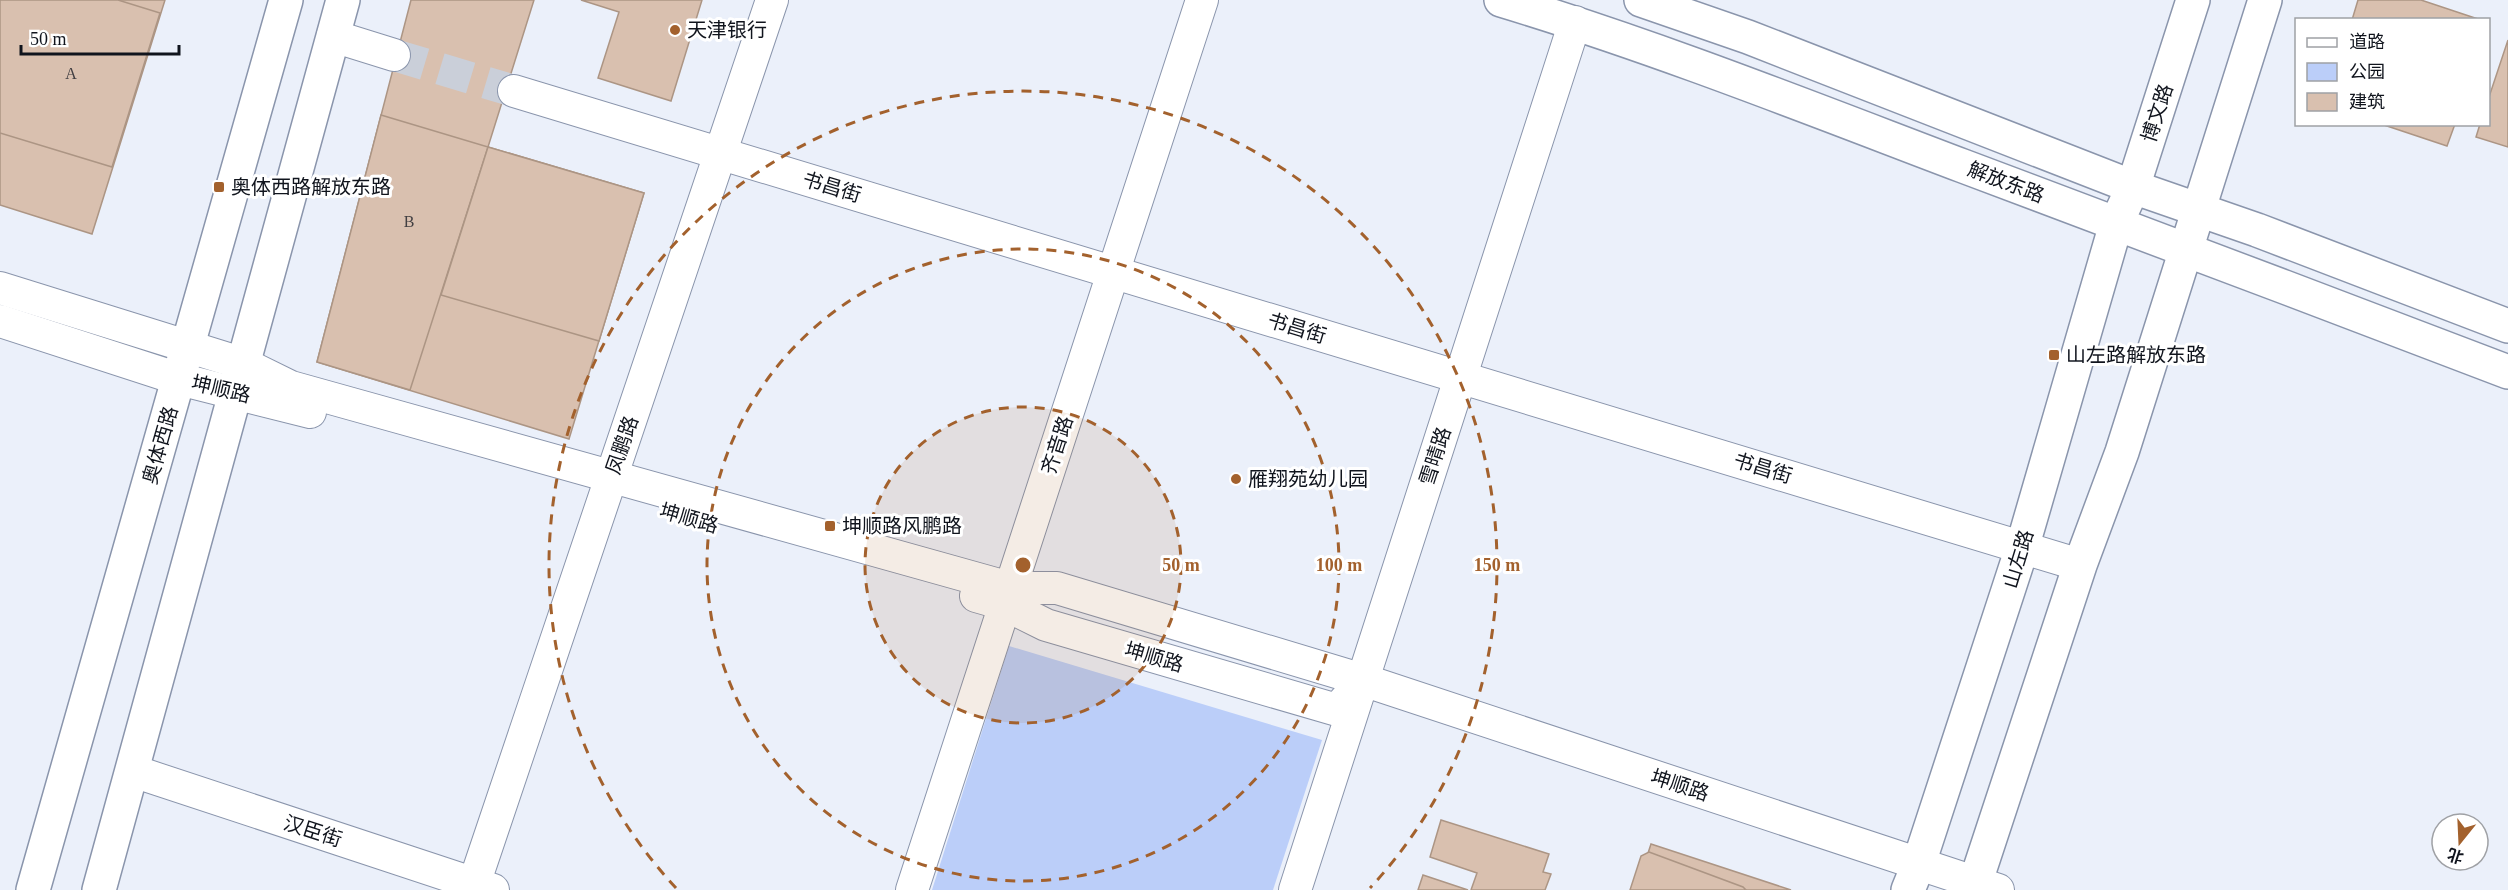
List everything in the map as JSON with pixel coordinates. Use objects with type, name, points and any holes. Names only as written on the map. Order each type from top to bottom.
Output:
[{"type":"main road","name":"奥体西路","points":[[33,890],[286,0]]},
{"type":"main road","points":[[99,890],[343,0]]},
{"type":"main road","name":"解放东路","points":[[1501,0],[1575,22],[1742,82],[2508,372]]},
{"type":"main road","name":"解放东路","points":[[1641,0],[1748,37],[2133,187],[2198,209],[2508,326]]},
{"type":"main road","name":"博文路","points":[[2116,224],[2133,187],[2193,0]]},
{"type":"main road","points":[[1982,888],[2080,565],[2122,452],[2265,0]]},
{"type":"main road","name":"山左路","points":[[1914,877],[2022,548],[2116,224]]},
{"type":"street","name":"凤鹏路","points":[[480,888],[609,485],[772,0]]},
{"type":"street","name":"齐音路","points":[[912,890],[1202,0]]},
{"type":"street","name":"雪晴路","points":[[1295,890],[1575,22]]},
{"type":"street","points":[[333,36],[394,55]]},
{"type":"street","name":"书昌街","points":[[514,91],[2080,565]]},
{"type":"street","name":"坤顺路","points":[[0,288],[188,347],[241,378],[548,480],[609,485],[1007,596],[1057,588],[1363,680],[1914,877],[1982,888]]},
{"type":"street","name":"坤顺路","points":[[0,321],[179,379],[241,378]]},
{"type":"street","name":"汉臣街","points":[[133,771],[480,888]]},
{"type":"green space","points":[[1009,646],[1322,740],[1273,890],[932,890]]},
{"type":"building","points":[[0,0],[165,0],[92,234],[0,205]]},
{"type":"building","points":[[0,0],[118,0],[160,13],[112,167],[0,133]]},
{"type":"building","points":[[411,0],[534,0],[488,147],[644,193],[569,439],[317,362]]},
{"type":"building","points":[[581,0],[702,0],[671,101],[598,78],[619,12]]},
{"type":"building","points":[[2358,0],[2421,0],[2475,18],[2353,18]]},
{"type":"building","points":[[2508,40],[2508,147],[2476,137],[2479,126],[2490,126],[2490,94]]},
{"type":"building","points":[[381,115],[488,147],[410,390],[317,362]]},
{"type":"building","points":[[2387,126],[2454,126],[2447,146]]},
{"type":"building","points":[[488,147],[644,193],[599,341],[441,295]]},
{"type":"building","points":[[1441,820],[1549,854],[1543,872],[1551,874],[1545,890],[1471,890],[1477,873],[1430,857]]},
{"type":"building","points":[[1651,844],[1791,890],[1636,890]]},
{"type":"building","points":[[1649,852],[1746,890],[1630,890],[1641,856]]},
{"type":"building","points":[[1423,875],[1468,890],[1418,890]]},
{"type":"tunnel","points":[[394,55],[514,91]]},
{"type":"place","name":"天津银行","points":[[675,30]]},
{"type":"place","name":"奥体西路解放东路","points":[[219,187]]},
{"type":"place","name":"山左路解放东路","points":[[2054,355]]},
{"type":"place","name":"雁翔苑幼儿园","points":[[1236,479]]},
{"type":"place","name":"坤顺路风鹏路","points":[[830,526]]}]
